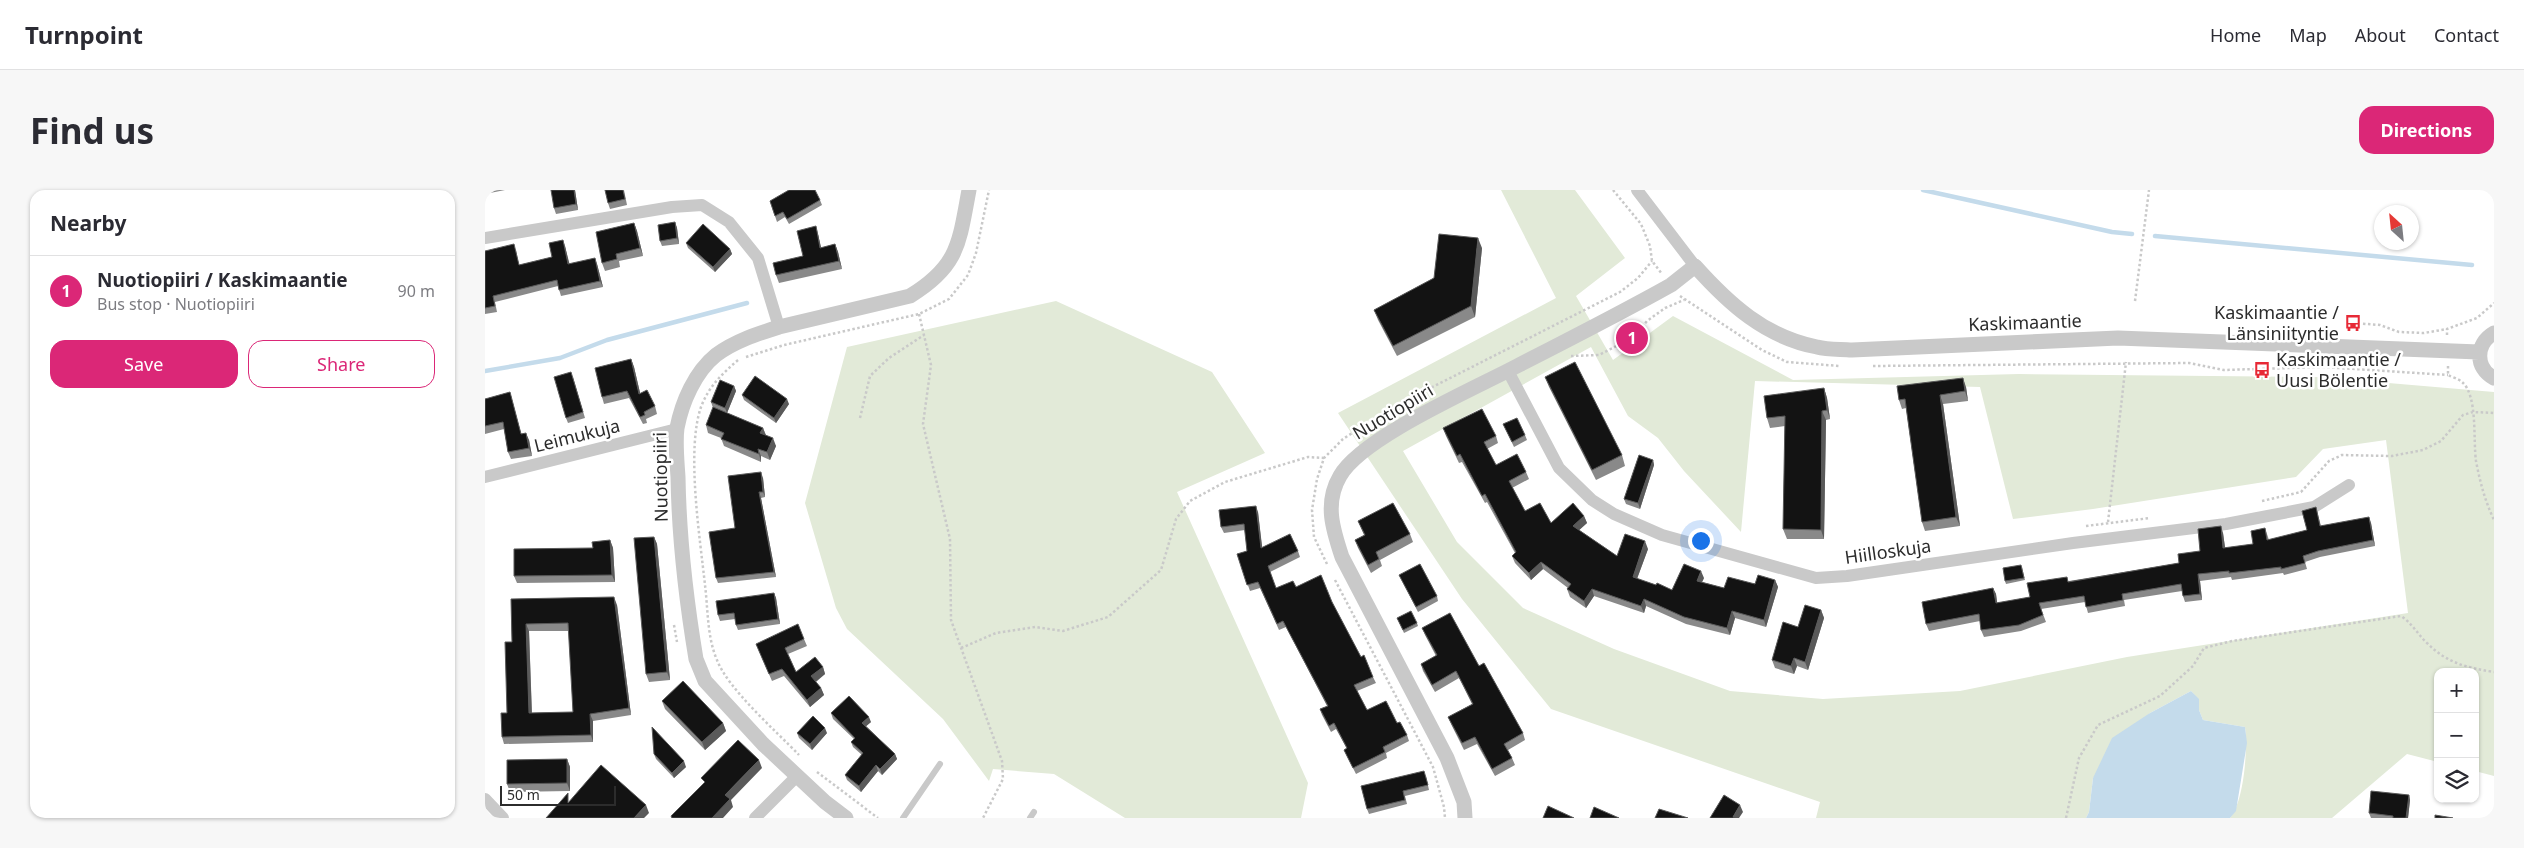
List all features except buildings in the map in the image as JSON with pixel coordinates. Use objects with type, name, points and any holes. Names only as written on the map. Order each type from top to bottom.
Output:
[{"type":"street","name":"Nuotiopiiri","points":[[846,818],[763,744],[705,681],[696,659],[678,515],[677,429],[685,399],[694,382],[715,356],[741,340],[779,327],[910,296],[927,286],[943,273],[959,240],[969,190]]},
{"type":"street","name":"Kaskimaantie","points":[[1637,190],[1695,266],[1725,298],[1753,321],[1782,337],[1818,348],[1851,350],[2119,338],[2479,352]]},
{"type":"street","points":[[485,238],[672,207],[702,204],[729,222],[758,258],[779,327]]},
{"type":"street","name":"Nuotiopiiri","points":[[1465,818],[1464,802],[1447,758],[1342,557],[1333,530],[1330,505],[1340,476],[1352,460],[1368,447],[1421,416],[1671,285],[1695,266]]},
{"type":"street","points":[[2494,333],[2486,338],[2479,352],[2481,367],[2494,378]]},
{"type":"street","name":"Hiilloskuja","points":[[1508,371],[1559,468],[1592,500],[1614,514],[1662,535],[1816,578],[1847,576],[2227,524],[2314,507],[2349,485]]},
{"type":"street","name":"Leimukuja","points":[[485,477],[677,429]]},
{"type":"street","points":[[755,818],[797,776]]},
{"type":"street","points":[[485,798],[503,818]]},
{"type":"lane","points":[[903,818],[940,764]]},
{"type":"path","points":[[1613,190],[1641,224]]},
{"type":"path","points":[[2135,301],[2149,190]]},
{"type":"path","points":[[1445,818],[1433,767],[1387,683],[1314,537],[1312,510],[1317,479],[1323,458],[1343,439],[1391,408],[1620,292],[1638,278],[1652,261]]},
{"type":"path","points":[[1568,356],[1599,355],[1633,338],[1647,322],[1665,308],[1684,300]]},
{"type":"path","points":[[801,757],[740,694],[717,661],[710,633],[697,513],[695,439],[701,407],[716,379],[740,359],[765,350],[919,314],[931,365],[923,424],[950,539],[951,620],[1002,761],[1003,779],[983,818]]},
{"type":"path","points":[[2353,323],[2380,325],[2399,332],[2424,333],[2447,329]]},
{"type":"path","points":[[860,418],[870,376],[889,358],[924,335]]},
{"type":"path","points":[[2107,539],[2126,362]]},
{"type":"path","points":[[2473,412],[2476,460],[2485,502],[2494,520]]},
{"type":"path","points":[[2257,503],[2301,492],[2329,461],[2342,455],[2392,456],[2423,450],[2441,441],[2463,415],[2473,412],[2494,413]]},
{"type":"path","points":[[961,648],[996,633],[1035,627],[1063,630],[1108,617],[1161,570],[1176,519],[1190,501],[1225,482],[1308,457],[1323,458]]},
{"type":"path","points":[[2079,527],[2155,517]]},
{"type":"path","points":[[2066,818],[2079,758],[2098,725],[2160,696],[2193,666],[2204,648],[2232,641],[2401,616],[2411,623],[2428,644],[2458,666],[2494,672]]},
{"type":"path","points":[[673,618],[678,645]]},
{"type":"path","points":[[814,769],[878,818]]},
{"type":"green space","points":[[1501,190],[1575,190],[1625,258],[1576,296],[1613,360],[1673,316],[1793,380],[2019,374],[2318,377],[2494,392],[2494,776],[2479,772],[2479,668],[2434,668],[2434,761],[2407,754],[2332,818],[2230,818],[2239,800],[2242,788],[2246,748],[2245,727],[2203,720],[2199,710],[2198,699],[2191,691],[2150,713],[2093,778],[2089,812],[2086,818],[1816,818],[1820,802],[1551,709],[1462,599],[1338,413],[1556,298]],"holes":[[[1591,347],[1628,416],[1658,438],[1684,471],[1741,532],[1755,381],[1980,387],[2013,519],[2093,509],[2296,477],[2323,449],[2386,440],[2408,613],[2127,657],[1960,691],[1823,699],[1730,691],[1614,649],[1523,608],[1457,542],[1403,451]]]},
{"type":"green space","points":[[1056,301],[1212,372],[1265,453],[1177,492],[1308,783],[1301,818],[1125,818],[1054,774],[993,769],[989,781],[943,719],[847,629],[836,608],[805,503],[847,347]]},
{"type":"water","points":[[2191,691],[2199,699],[2199,710],[2203,720],[2245,727],[2247,743],[2236,811],[2230,818],[2086,818],[2089,812],[2093,778],[2112,738],[2150,713]]},
{"type":"waterway","points":[[1923,190],[2112,232],[2132,234]]},
{"type":"waterway","points":[[2155,236],[2472,265]]},
{"type":"waterway","points":[[485,371],[560,358],[607,340],[747,303]]},
{"type":"place","name":"Kaskimaantie / Länsiniityntie","points":[[2353,323]]},
{"type":"place","name":"Nuotiopiiri / Kaskimaantie","points":[[1632,338]]},
{"type":"place","name":"Kaskimaantie / Uusi Bölentie","points":[[2262,370]]}]
